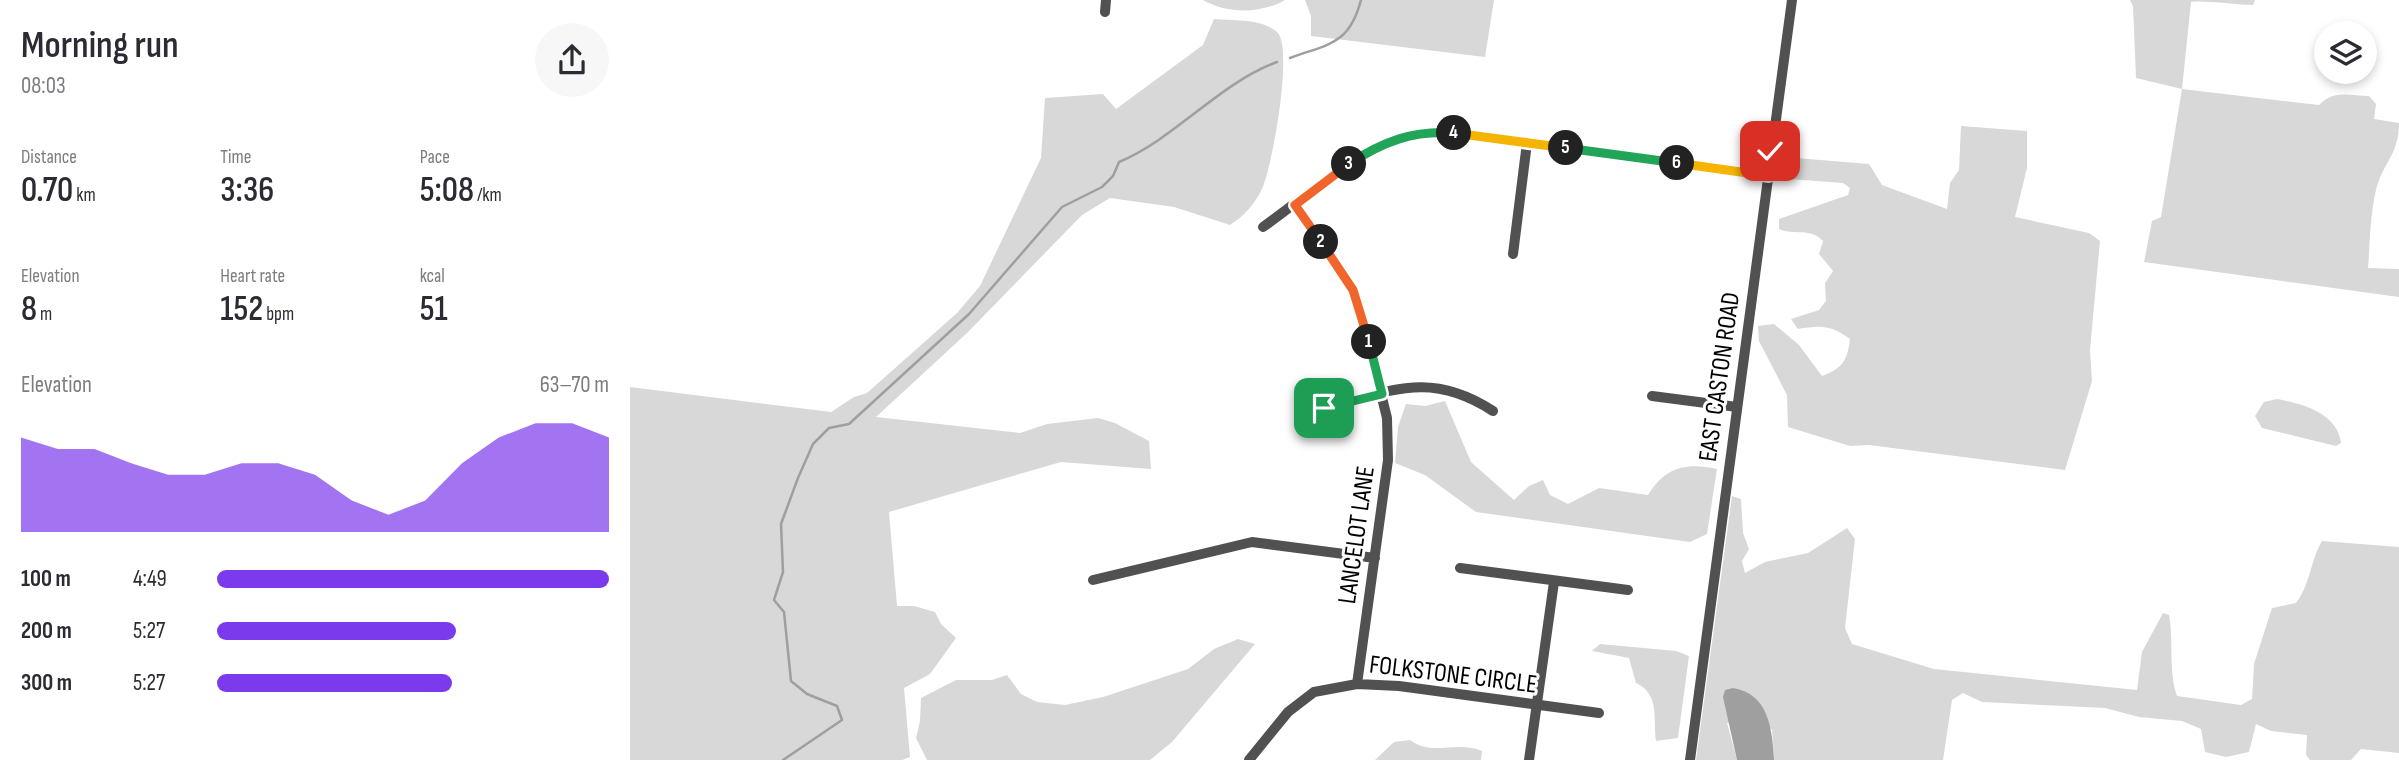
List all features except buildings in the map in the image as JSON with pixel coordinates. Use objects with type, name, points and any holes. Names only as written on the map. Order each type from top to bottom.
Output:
[{"type":"street","points":[[1105,12],[1106,0]]},
{"type":"street","name":"EAST CASTON ROAD","points":[[1690,760],[1792,0]]},
{"type":"street","points":[[1263,228],[1365,154],[1397,138],[1439,132],[1769,176]]},
{"type":"street","points":[[1513,254],[1527,143]]},
{"type":"street","name":"LANCELOT LANE","points":[[1295,205],[1353,290],[1382,394],[1389,449],[1357,684]]},
{"type":"street","points":[[1324,408],[1419,386],[1440,387],[1470,396],[1493,411]]},
{"type":"street","points":[[1652,396],[1738,407]]},
{"type":"street","points":[[1093,580],[1252,542],[1375,558]]},
{"type":"street","points":[[1460,568],[1629,590]]},
{"type":"street","points":[[1529,760],[1554,582]]},
{"type":"street","name":"FOLKSTONE CIRCLE","points":[[1249,760],[1288,712],[1314,692],[1357,684],[1399,686],[1599,713]]},
{"type":"shaded area","points":[[1203,0],[1285,0],[1255,10],[1233,10]]},
{"type":"shaded area","points":[[1305,0],[1494,0],[1485,57],[1311,36],[1311,16]]},
{"type":"shaded area","points":[[2130,0],[2255,0],[2253,5],[2191,2],[2182,89],[2136,78],[2133,6]]},
{"type":"shaded area","points":[[1214,19],[1263,24],[1277,32],[1282,42],[1280,108],[1271,158],[1262,189],[1249,209],[1230,225],[1174,207],[1110,198],[1082,215],[967,333],[876,417],[1020,433],[1047,424],[1098,418],[1115,423],[1149,441],[1151,469],[1061,462],[889,512],[897,606],[914,606],[935,612],[941,624],[956,638],[930,674],[904,688],[910,757],[902,760],[630,760],[630,387],[831,412],[854,397],[867,393],[957,313],[980,286],[1041,158],[1045,98],[1103,94],[1116,109],[1203,45]]},
{"type":"shaded area","points":[[2182,89],[2319,105],[2336,95],[2369,96],[2376,104],[2374,119],[2399,123],[2394,151],[2376,190],[2368,268],[2399,269],[2399,297],[2144,262],[2152,221],[2161,217]]},
{"type":"shaded area","points":[[1961,126],[2027,131],[2027,168],[2015,217],[2089,233],[2100,241],[2090,350],[2092,381],[2065,470],[1869,445],[1850,446],[1788,427],[1787,395],[1759,341],[1758,326],[1774,324],[1799,345],[1822,376],[1843,363],[1850,339],[1826,327],[1798,329],[1791,319],[1819,310],[1826,301],[1825,283],[1833,271],[1819,254],[1823,241],[1813,234],[1779,229],[1779,219],[1848,195],[1850,188],[1843,183],[1789,179],[1782,175],[1784,157],[1869,164],[1882,185],[1947,209],[1950,183],[1959,170]]},
{"type":"shaded area","points":[[2277,399],[2297,403],[2326,417],[2333,424],[2341,443],[2336,446],[2262,428],[2255,416],[2264,402]]},
{"type":"shaded area","points":[[1445,401],[1471,462],[1514,500],[1529,486],[1543,480],[1550,495],[1568,504],[1599,488],[1648,495],[1662,478],[1677,469],[1696,466],[1717,469],[1707,534],[1690,542],[1476,512],[1425,475],[1395,463],[1398,427],[1406,404],[1425,406]]},
{"type":"shaded area","points":[[1732,496],[1741,499],[1743,533],[1749,549],[1742,561],[1745,573],[1765,562],[1808,553],[1847,528],[1855,539],[1845,628],[1852,644],[1934,669],[2137,690],[2142,652],[2163,613],[2169,615],[2177,696],[2241,705],[2252,699],[2254,664],[2272,608],[2296,603],[2305,588],[2322,541],[2399,547],[2399,753],[2361,749],[2351,760],[2310,760],[2306,755],[2307,735],[2271,731],[2256,724],[2249,752],[2226,757],[2205,752],[2201,729],[2182,721],[2139,717],[2105,708],[1982,702],[1963,693],[1952,700],[1943,760],[1774,760],[1772,729],[1727,723],[1737,760],[1696,760]]},
{"type":"shaded area","points":[[1238,639],[1255,644],[1172,742],[1150,760],[927,760],[916,738],[921,698],[956,680],[992,680],[1007,675],[1021,694],[1037,702],[1065,705],[1103,697],[1188,669],[1214,649]]},
{"type":"shaded area","points":[[1600,644],[1676,651],[1689,656],[1678,738],[1656,741],[1652,700],[1649,693],[1636,683],[1629,658],[1592,651]]},
{"type":"shaded area","points":[[1733,688],[1754,697],[1761,705],[1770,725],[1774,760],[1737,760],[1723,697],[1725,690]]},
{"type":"shaded area","points":[[1410,740],[1427,747],[1472,748],[1482,751],[1481,760],[1375,760],[1394,742]]},
{"type":"waterway","points":[[1290,58],[1326,46],[1343,35],[1356,15],[1361,0]]},
{"type":"waterway","points":[[783,760],[842,720],[837,706],[807,694],[791,681],[784,612],[774,600],[783,572],[781,524],[813,444],[829,428],[849,424],[969,314],[1062,207],[1102,187],[1113,176],[1119,162],[1140,152],[1235,84],[1277,62]]},
{"type":"route","points":[[1324,408],[1382,394],[1362,312],[1353,290],[1295,205],[1376,147],[1397,138],[1439,132],[1769,176],[1770,151]]}]
